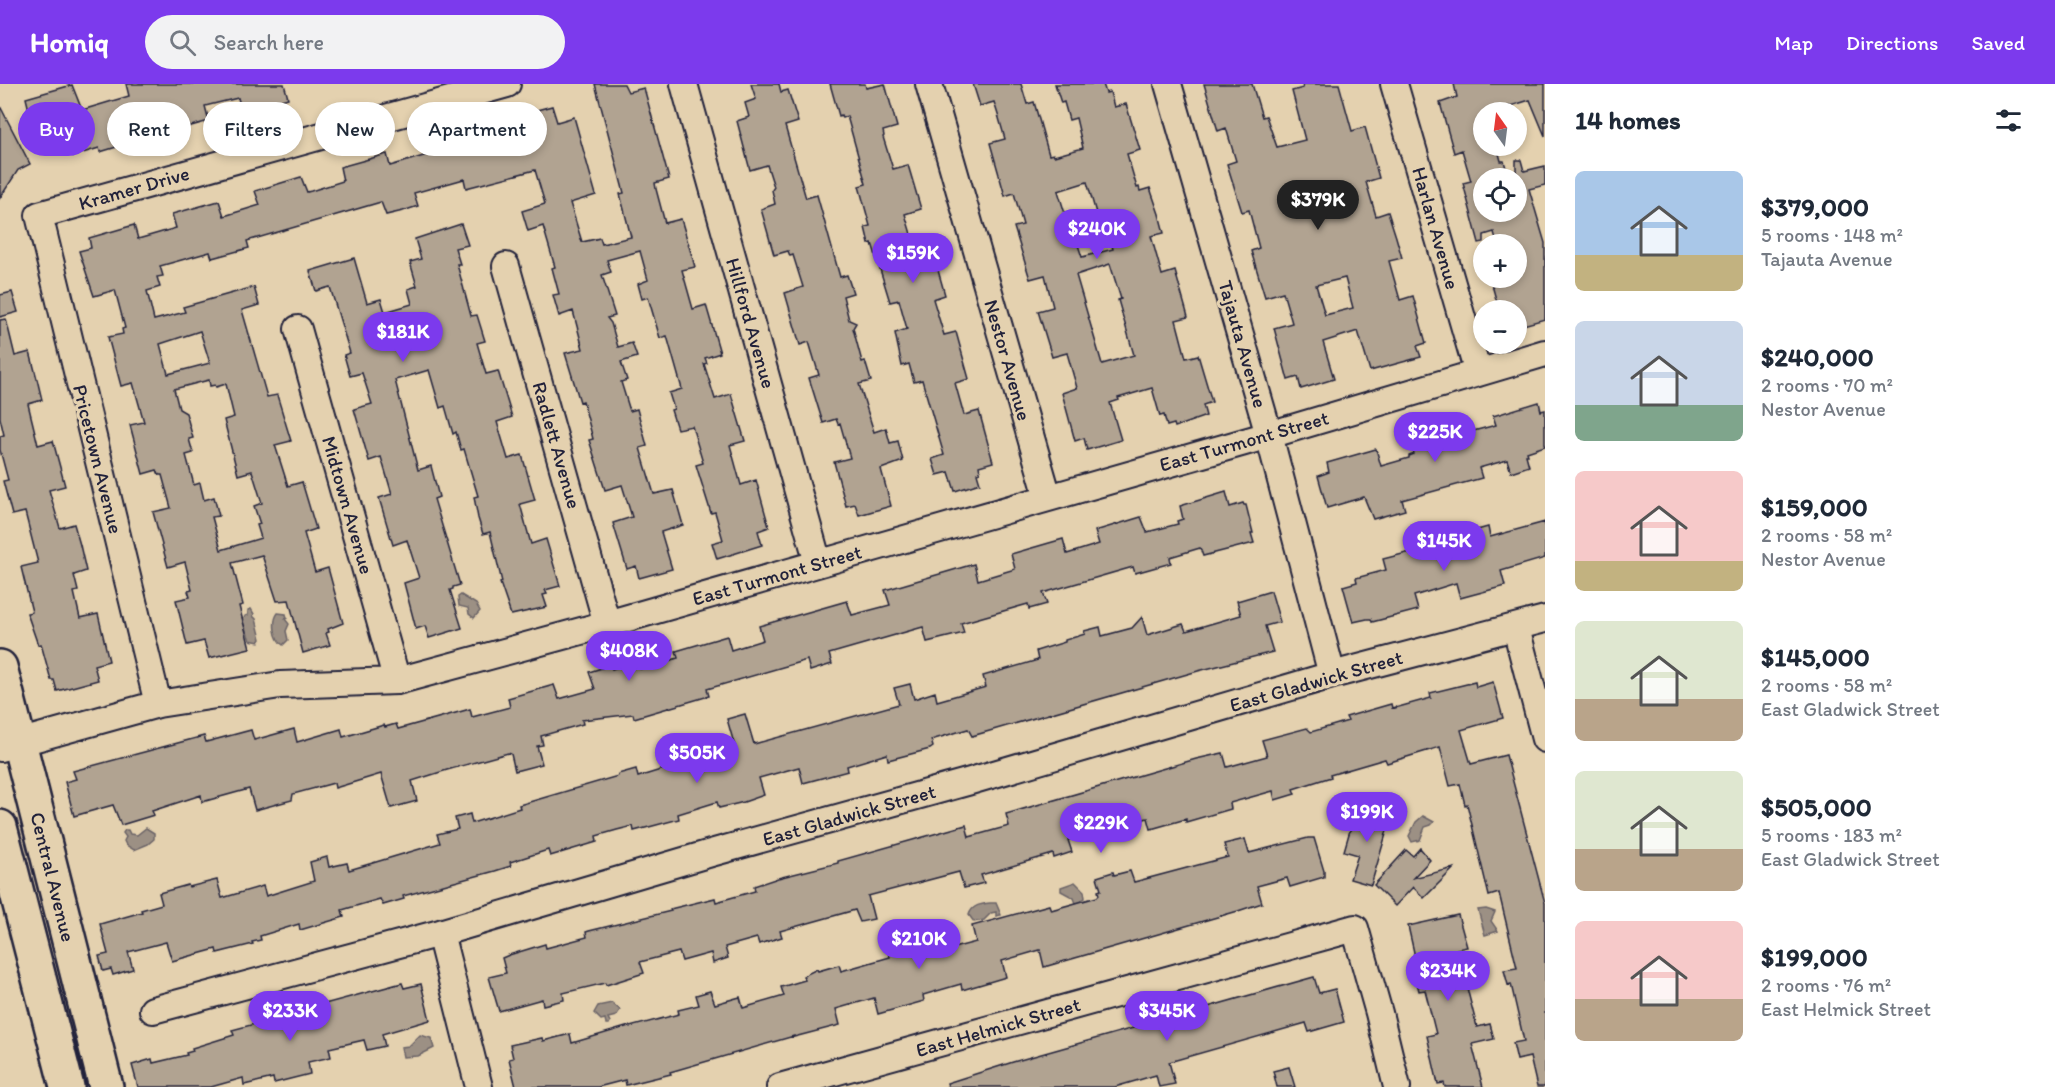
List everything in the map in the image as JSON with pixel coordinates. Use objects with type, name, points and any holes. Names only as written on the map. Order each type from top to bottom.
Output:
[{"type":"main road","name":"Central Avenue","points":[[0,667],[10,745],[106,1087]]},
{"type":"main road","name":"Central Avenue","points":[[0,827],[67,1087]]},
{"type":"street","name":"Kramer Drive","points":[[39,215],[507,84]]},
{"type":"street","name":"Hillford Avenue","points":[[684,84],[818,563]]},
{"type":"street","name":"Nestor Avenue","points":[[929,84],[1048,497]]},
{"type":"street","name":"Tajauta Avenue","points":[[1168,84],[1269,435],[1332,675]]},
{"type":"street","name":"Harlan Avenue","points":[[1394,84],[1478,373]]},
{"type":"street","name":"Pricetown Avenue","points":[[39,215],[158,704]]},
{"type":"street","name":"Radlett Avenue","points":[[506,266],[607,624]]},
{"type":"street","name":"Midtown Avenue","points":[[298,329],[398,681]]},
{"type":"street","name":"East Turmont Street","points":[[10,745],[158,704],[280,685],[398,681],[607,624],[1269,435],[1545,353]]},
{"type":"street","name":"East Gladwick Street","points":[[153,1011],[440,933],[1332,675],[1545,620]]},
{"type":"street","points":[[1516,628],[1545,740]]},
{"type":"street","name":"East Helmick Street","points":[[780,1087],[1354,927],[1379,1013],[1397,1087]]},
{"type":"street","points":[[440,933],[479,1087]]},
{"type":"shaded area","points":[[461,595],[476,604],[480,611],[474,618],[469,614],[468,608],[459,606],[458,597]]},
{"type":"shaded area","points":[[251,609],[261,639],[259,642],[250,640],[243,622],[245,616],[248,615],[248,610]]},
{"type":"shaded area","points":[[278,613],[286,614],[285,619],[289,624],[286,631],[288,640],[283,645],[275,630]]},
{"type":"shaded area","points":[[1423,816],[1434,822],[1425,827],[1420,840],[1412,842],[1409,836],[1416,822]]},
{"type":"shaded area","points":[[146,828],[154,833],[154,839],[134,850],[126,845],[124,841],[126,837],[123,833],[125,830],[137,835]]},
{"type":"shaded area","points":[[1075,882],[1084,891],[1085,898],[1082,903],[1076,903],[1074,898],[1061,891],[1061,887]]},
{"type":"shaded area","points":[[996,903],[1001,915],[996,916],[996,912],[991,913],[984,920],[974,922],[969,915],[972,909]]},
{"type":"shaded area","points":[[1486,909],[1495,912],[1491,921],[1498,931],[1485,935],[1478,910]]},
{"type":"shaded area","points":[[612,1003],[620,1010],[616,1016],[608,1018],[610,1022],[606,1024],[605,1019],[601,1020],[594,1013],[598,1006]]},
{"type":"shaded area","points":[[420,1035],[431,1038],[434,1048],[418,1056],[403,1057],[401,1047],[409,1046]]},
{"type":"building","points":[[126,84],[284,84],[288,98],[275,102],[239,102],[238,98],[222,102],[203,102],[203,123],[191,126],[191,102],[109,102],[129,96]]},
{"type":"building","points":[[595,84],[624,84],[628,92],[644,88],[669,179],[655,183],[656,189],[665,223],[681,219],[695,267],[682,270],[693,309],[706,305],[720,353],[705,358],[707,363],[704,364],[715,399],[731,394],[745,441],[730,445],[741,485],[756,480],[769,527],[758,531],[762,545],[717,559],[712,543],[723,540],[715,512],[711,513],[696,465],[703,463],[692,426],[677,429],[671,410],[674,409],[669,393],[682,389],[667,336],[660,338],[648,297],[642,299],[638,284],[648,280],[640,251],[607,260],[611,272],[602,275],[615,316],[607,318],[611,323],[618,347],[632,343],[637,357],[621,362],[627,380],[621,382],[630,411],[637,409],[647,446],[640,448],[654,494],[673,490],[683,525],[661,532],[672,569],[639,578],[636,566],[627,569],[613,523],[632,517],[622,485],[605,490],[589,440],[593,439],[583,401],[580,402],[565,353],[583,349],[573,311],[559,316],[553,295],[559,294],[552,268],[555,267],[543,226],[528,231],[522,211],[545,204],[535,170],[466,188],[464,179],[414,193],[418,206],[403,211],[386,215],[381,202],[247,241],[249,248],[212,258],[210,252],[160,266],[163,276],[157,277],[160,287],[147,291],[154,320],[185,312],[183,307],[254,287],[259,305],[242,310],[267,397],[277,395],[291,441],[275,445],[288,486],[302,482],[316,529],[304,533],[315,572],[328,568],[343,623],[328,629],[329,632],[326,633],[330,645],[303,653],[289,600],[277,601],[262,555],[232,563],[243,605],[239,606],[250,648],[209,658],[204,641],[187,645],[176,600],[190,597],[188,591],[192,590],[185,562],[168,567],[153,512],[171,508],[162,475],[159,475],[157,470],[143,474],[130,425],[144,422],[133,383],[121,386],[108,337],[123,334],[122,329],[125,328],[115,290],[94,296],[79,251],[91,248],[89,238],[134,225],[138,239],[176,228],[172,214],[219,201],[224,216],[260,205],[255,191],[301,177],[307,192],[311,191],[343,181],[340,167],[380,156],[388,156],[390,166],[424,156],[547,156],[547,107],[552,106],[557,122],[574,117],[596,195],[570,203],[582,242],[600,238],[602,244],[631,237],[620,194],[624,193]],"holes":[[[200,331],[210,363],[168,374],[160,344]],[[209,380],[210,386],[226,384],[234,417],[224,420],[238,475],[252,471],[262,503],[254,506],[260,524],[257,525],[261,538],[221,550],[212,517],[219,516],[214,497],[204,500],[200,483],[194,485],[186,455],[193,453],[189,439],[193,438],[186,413],[179,409],[174,389]]]},
{"type":"building","points":[[751,84],[779,84],[781,92],[788,90],[798,122],[785,126],[805,195],[806,198],[817,195],[840,277],[847,275],[853,293],[843,296],[849,320],[856,323],[853,328],[862,362],[865,361],[871,381],[859,384],[874,432],[886,428],[890,443],[898,441],[903,461],[881,469],[891,506],[859,515],[855,504],[846,506],[834,462],[850,458],[840,423],[838,424],[836,419],[823,423],[809,378],[819,375],[809,342],[800,345],[785,293],[803,287],[793,255],[790,256],[788,251],[774,255],[761,209],[775,204],[772,190],[774,187],[767,165],[750,170],[737,121],[749,117],[745,103],[756,99]]},
{"type":"building","points":[[830,84],[865,84],[866,88],[885,84],[897,127],[883,131],[883,137],[893,169],[908,165],[921,209],[905,214],[917,254],[932,249],[945,295],[933,299],[944,335],[956,332],[969,379],[955,383],[964,415],[979,411],[993,462],[979,466],[980,472],[977,473],[980,483],[955,491],[949,472],[937,475],[932,459],[944,455],[922,380],[914,382],[909,364],[902,366],[895,333],[907,329],[899,300],[890,302],[872,243],[869,244],[865,227],[870,226],[859,186],[866,184],[847,116],[842,118],[841,115],[839,116]]},
{"type":"building","points":[[973,84],[1021,84],[1027,104],[1034,102],[1049,155],[1054,156],[1083,148],[1076,118],[1069,120],[1064,102],[1061,103],[1055,84],[1103,84],[1106,93],[1110,92],[1114,107],[1126,104],[1140,150],[1127,154],[1137,188],[1139,187],[1140,191],[1150,188],[1159,214],[1164,233],[1151,236],[1162,275],[1175,271],[1188,317],[1176,320],[1186,358],[1198,355],[1212,402],[1203,405],[1206,416],[1175,427],[1174,424],[1167,426],[1164,415],[1160,416],[1152,388],[1118,398],[1119,400],[1110,403],[1121,440],[1087,450],[1084,438],[1075,441],[1062,393],[1077,388],[1067,353],[1052,357],[1038,311],[1053,307],[1045,275],[1030,279],[1014,227],[1023,225],[1014,193],[1005,196],[990,143],[1005,139],[999,118],[994,102],[980,106]],"holes":[[[1087,182],[1098,220],[1104,218],[1113,249],[1082,257],[1058,191]],[[1110,264],[1134,355],[1102,364],[1076,275]]]},
{"type":"building","points":[[1204,84],[1252,84],[1262,117],[1266,116],[1277,147],[1305,140],[1292,91],[1303,88],[1302,84],[1339,84],[1352,131],[1365,127],[1379,178],[1366,182],[1376,216],[1388,212],[1396,237],[1402,258],[1389,261],[1400,300],[1413,296],[1426,343],[1417,346],[1421,357],[1370,371],[1358,331],[1323,342],[1334,379],[1301,389],[1298,377],[1288,380],[1274,328],[1292,323],[1283,292],[1265,297],[1251,251],[1259,248],[1249,210],[1242,212],[1227,164],[1236,161],[1226,128],[1218,131]],"holes":[[[1345,278],[1353,308],[1325,315],[1316,285]]]},
{"type":"building","points":[[1454,84],[1545,84],[1545,136],[1530,100],[1473,102],[1473,156],[1500,156],[1506,168],[1473,168],[1473,220],[1463,183],[1471,181],[1462,150],[1454,153],[1440,103],[1457,97]]},
{"type":"building","points":[[72,85],[79,102],[27,102],[26,98]]},
{"type":"building","points":[[107,103],[107,150],[100,152],[99,148],[95,149],[95,106]]},
{"type":"building","points":[[0,106],[18,141],[18,156],[26,156],[30,164],[18,170],[0,198]]},
{"type":"building","points":[[1516,160],[1521,160],[1523,168],[1516,168]]},
{"type":"building","points":[[1545,166],[1545,185],[1529,189],[1545,243],[1545,319],[1527,324],[1527,300],[1496,300],[1493,288],[1527,288],[1527,234],[1494,234],[1494,232],[1477,234],[1473,222],[1527,222],[1527,170]]},
{"type":"building","points":[[461,224],[468,245],[455,248],[460,264],[457,264],[471,316],[477,315],[485,341],[477,343],[486,374],[498,371],[512,417],[497,422],[508,459],[522,455],[535,500],[520,504],[531,544],[546,539],[560,586],[545,590],[547,594],[543,595],[547,607],[511,615],[500,583],[502,582],[490,532],[483,534],[478,518],[474,497],[478,496],[464,449],[461,450],[456,432],[453,434],[445,406],[440,408],[429,370],[395,380],[418,470],[431,466],[439,497],[434,499],[460,585],[450,590],[462,628],[429,638],[425,626],[416,629],[404,583],[419,578],[407,540],[393,545],[379,498],[392,494],[381,457],[369,461],[354,409],[372,404],[362,373],[350,376],[344,355],[350,353],[330,287],[316,291],[310,271],[354,258],[367,303],[381,299],[385,312],[412,304],[408,289],[417,286],[410,262],[421,259],[415,239]]},
{"type":"building","points":[[12,292],[18,312],[0,317],[0,295]]},
{"type":"building","points":[[6,319],[15,356],[30,352],[37,379],[42,400],[28,404],[38,445],[53,441],[65,486],[49,490],[60,528],[74,524],[80,545],[86,571],[74,575],[78,591],[74,592],[80,618],[98,614],[109,661],[94,665],[98,680],[57,691],[54,680],[51,680],[41,644],[38,645],[27,613],[32,612],[21,567],[38,563],[25,512],[12,515],[3,481],[8,480],[0,450],[0,436],[4,435],[0,418],[0,320]]},
{"type":"building","points":[[1539,402],[1541,411],[1545,410],[1545,446],[1527,452],[1529,466],[1511,472],[1507,460],[1479,468],[1482,478],[1402,500],[1405,510],[1373,519],[1364,497],[1327,508],[1318,476],[1329,472],[1327,463],[1376,449],[1381,466],[1409,458],[1414,454],[1410,440],[1456,427],[1458,435],[1496,425],[1493,416]]},
{"type":"building","points":[[1226,492],[1230,507],[1243,503],[1246,505],[1254,543],[1203,556],[1200,548],[1170,557],[1171,563],[1135,573],[1133,567],[1043,593],[1047,604],[1029,609],[1028,604],[961,623],[964,633],[927,642],[923,627],[829,654],[832,664],[810,671],[807,660],[707,689],[709,696],[634,718],[633,714],[582,720],[583,724],[541,736],[543,745],[537,746],[542,764],[515,771],[511,754],[508,753],[447,770],[412,781],[417,801],[391,808],[381,774],[335,788],[334,783],[293,794],[292,800],[255,810],[249,789],[202,802],[201,795],[152,811],[154,815],[121,825],[113,805],[74,816],[65,782],[76,779],[73,771],[204,736],[206,742],[251,730],[254,740],[294,729],[297,742],[341,729],[343,737],[384,725],[385,727],[396,724],[398,729],[470,709],[472,717],[510,707],[508,698],[554,685],[559,699],[595,689],[589,672],[611,665],[612,669],[637,661],[640,669],[678,658],[676,651],[727,636],[731,650],[763,640],[759,626],[847,601],[852,615],[890,605],[885,590],[974,564],[978,580],[1015,569],[1011,554],[1063,539],[1067,554],[1099,544],[1095,531],[1141,517],[1147,532],[1178,524],[1177,521],[1183,519],[1180,506]]},
{"type":"building","points":[[1545,522],[1545,558],[1501,571],[1505,586],[1460,598],[1456,583],[1414,596],[1418,610],[1372,622],[1371,619],[1367,619],[1353,622],[1343,586],[1357,582],[1356,578],[1386,570],[1383,559],[1430,547],[1432,553],[1473,541],[1470,532],[1488,527],[1490,537]]},
{"type":"building","points":[[1271,591],[1280,622],[1265,626],[1273,652],[1198,671],[972,736],[968,729],[931,740],[933,747],[930,749],[888,760],[887,754],[847,766],[848,771],[803,783],[799,767],[759,778],[764,795],[744,802],[719,808],[717,802],[678,814],[679,819],[634,831],[633,826],[596,836],[597,842],[550,856],[548,850],[510,862],[511,866],[403,896],[404,899],[383,905],[380,899],[342,910],[344,917],[300,930],[299,924],[260,936],[261,940],[252,942],[253,944],[217,953],[216,949],[172,961],[166,942],[128,952],[133,969],[113,975],[111,969],[103,971],[99,956],[108,954],[100,924],[162,904],[159,893],[217,880],[222,898],[263,886],[266,896],[314,881],[310,862],[327,857],[329,867],[347,863],[349,870],[440,843],[437,834],[458,829],[455,818],[470,814],[472,823],[520,808],[519,805],[618,776],[618,774],[636,769],[638,777],[735,747],[727,719],[745,714],[754,744],[899,704],[894,688],[910,684],[914,699],[935,692],[937,701],[986,687],[983,676],[1038,660],[1036,651],[1085,634],[1084,631],[1100,627],[1102,636],[1132,628],[1142,617],[1147,635],[1183,624],[1186,631],[1241,615],[1237,601]]},
{"type":"building","points":[[1475,682],[1476,687],[1493,682],[1503,718],[1461,730],[1471,764],[1506,755],[1545,903],[1545,1087],[1537,1087],[1530,1057],[1517,1060],[1513,1043],[1524,1041],[1511,984],[1508,985],[1504,970],[1517,968],[1499,893],[1489,896],[1467,804],[1465,805],[1460,784],[1450,786],[1440,747],[1387,763],[1385,759],[1330,775],[1331,777],[1293,789],[1295,794],[1275,800],[1273,791],[1230,803],[1231,809],[1186,822],[1186,819],[1151,829],[1148,818],[1079,836],[1068,840],[1072,852],[1054,858],[1053,854],[981,875],[984,883],[964,888],[959,872],[868,896],[874,919],[860,922],[855,910],[780,931],[782,937],[759,944],[757,938],[725,947],[728,958],[713,963],[711,953],[682,961],[679,952],[640,962],[644,973],[606,985],[605,983],[563,993],[564,1000],[543,1005],[542,999],[499,1011],[489,977],[506,973],[502,958],[509,955],[545,944],[546,948],[587,937],[586,932],[671,911],[670,909],[715,898],[716,902],[755,891],[754,886],[778,878],[838,863],[838,861],[966,825],[969,837],[1009,826],[1006,814],[1196,759],[1223,753],[1227,767],[1267,756],[1262,740],[1307,728],[1311,732],[1348,721],[1346,717],[1391,704],[1392,708],[1395,708],[1431,698],[1430,693]]},
{"type":"building","points":[[1357,806],[1391,817],[1371,885],[1350,879],[1358,855],[1344,851]]},
{"type":"building","points":[[1314,838],[1324,877],[1290,887],[1287,878],[1257,886],[1262,903],[1238,911],[1044,967],[1040,950],[1002,961],[1006,977],[962,990],[961,984],[923,995],[924,1001],[878,1014],[874,998],[836,1009],[840,1025],[794,1036],[670,1072],[671,1074],[626,1085],[625,1080],[598,1087],[516,1087],[509,1059],[513,1058],[510,1045],[542,1038],[543,1041],[570,1034],[572,1043],[679,1014],[678,1010],[699,1005],[696,995],[710,991],[715,1004],[740,997],[743,1008],[784,996],[781,987],[805,980],[803,976],[817,969],[818,971],[839,965],[841,971],[890,957],[888,951],[923,941],[927,955],[976,942],[972,926],[1049,905],[1051,910],[1097,897],[1098,891],[1101,890],[1097,877],[1113,872],[1114,875],[1130,871],[1134,882],[1228,857],[1224,844],[1245,839],[1249,853]]},
{"type":"building","points":[[1420,848],[1430,860],[1413,878],[1454,868],[1424,898],[1413,887],[1395,906],[1374,885],[1406,850],[1413,856]]},
{"type":"building","points":[[1458,915],[1467,947],[1457,949],[1477,1027],[1490,1024],[1494,1039],[1472,1044],[1483,1087],[1445,1087],[1444,1083],[1438,1084],[1427,1036],[1436,1034],[1425,990],[1419,991],[1414,971],[1418,970],[1408,926]]},
{"type":"building","points":[[1314,977],[1319,993],[1335,989],[1344,1022],[1309,1032],[1306,1023],[1169,1062],[1175,1084],[1159,1087],[1156,1075],[1115,1087],[948,1087],[947,1083],[1013,1062]]},
{"type":"building","points":[[402,983],[404,988],[421,984],[430,1020],[382,1034],[385,1046],[367,1050],[364,1040],[329,1048],[331,1057],[308,1062],[310,1074],[274,1083],[273,1078],[244,1085],[243,1078],[211,1087],[138,1087],[132,1065],[152,1059],[153,1063],[187,1055],[186,1053],[193,1051],[192,1048],[234,1035],[232,1030],[277,1018],[278,1022],[318,1013],[317,1006]]},
{"type":"building","points":[[1289,1067],[1295,1087],[1277,1087],[1273,1071]]}]
